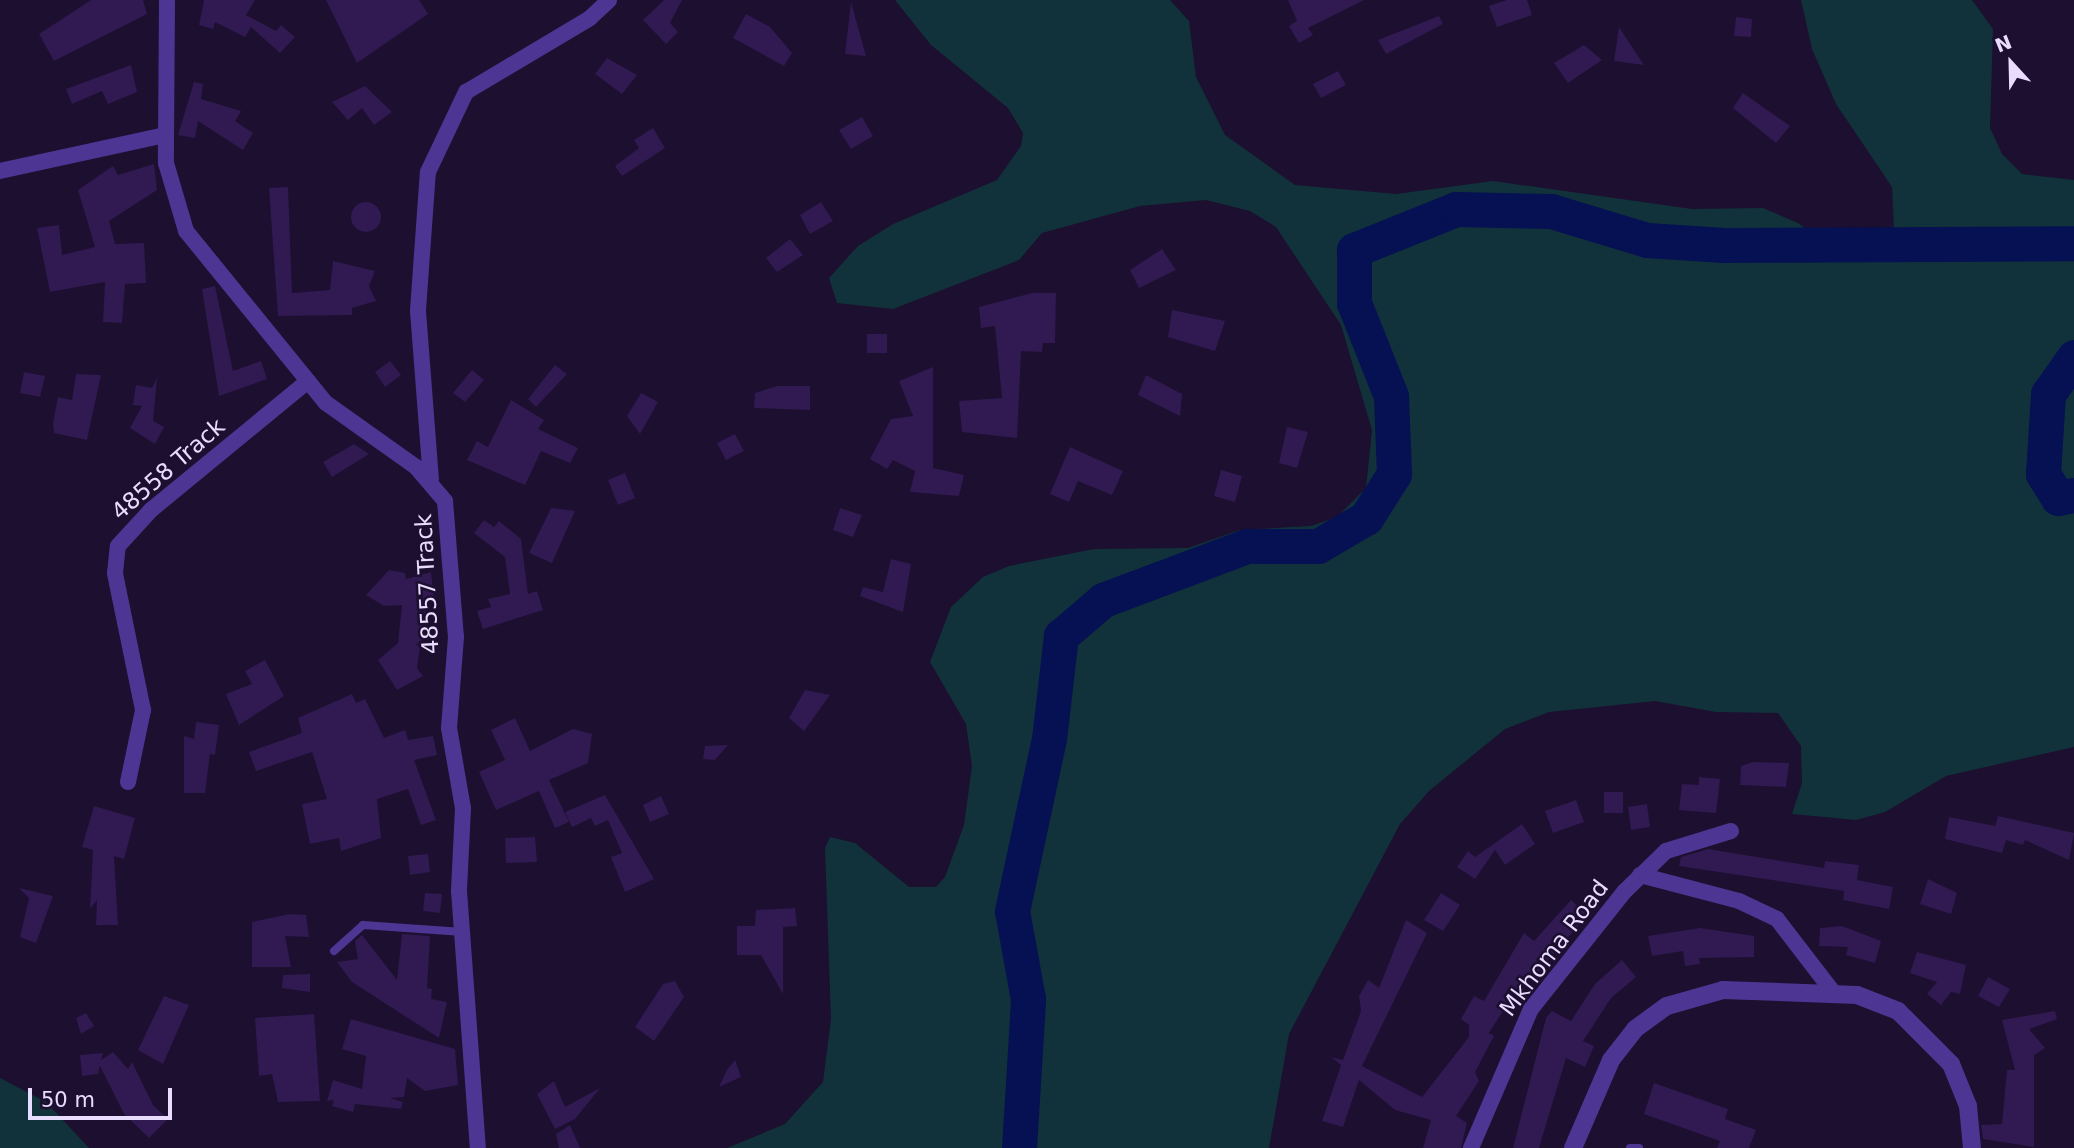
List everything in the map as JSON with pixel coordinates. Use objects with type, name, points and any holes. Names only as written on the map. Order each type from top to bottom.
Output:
[{"type":"street","name":"48557 Track","points":[[167,0],[165,135],[171,190],[186,231],[308,381],[348,421],[431,480],[447,511],[456,637],[449,728],[463,808],[463,932],[478,1148]]},
{"type":"street","points":[[431,480],[418,310],[428,172],[466,92],[590,18],[609,0]]},
{"type":"street","points":[[0,171],[165,135]]},
{"type":"street","name":"48558 Track","points":[[128,782],[143,710],[115,573],[118,546],[151,510],[308,381]]},
{"type":"street","name":"Mkhoma Road","points":[[1471,1148],[1531,1009],[1640,876],[1684,841],[1731,831]]},
{"type":"street","points":[[1640,876],[1739,901],[1777,919],[1833,992]]},
{"type":"street","points":[[1573,1148],[1611,1060],[1635,1029],[1667,1006],[1723,990],[1833,992],[1898,1011],[1937,1044],[1962,1087],[1972,1148]]},
{"type":"lane","points":[[334,951],[363,925],[463,932]]},
{"type":"lane","points":[[1630,1148],[1639,1148]]},
{"type":"green space","points":[[895,0],[1170,0],[1189,21],[1196,77],[1225,135],[1295,185],[1396,194],[1493,181],[1692,209],[1763,208],[1798,223],[1842,256],[1878,257],[1894,230],[1892,187],[1836,104],[1812,49],[1801,0],[1972,0],[1993,29],[1990,128],[2002,154],[2022,174],[2074,180],[2074,747],[1946,776],[1885,812],[1856,820],[1792,814],[1802,783],[1801,746],[1778,713],[1716,712],[1655,701],[1549,712],[1505,729],[1429,791],[1400,824],[1289,1034],[1269,1148],[727,1148],[785,1124],[823,1082],[831,1019],[825,848],[830,837],[855,843],[909,887],[936,887],[945,877],[964,825],[972,766],[966,724],[930,662],[951,607],[983,577],[1009,566],[1094,549],[1188,548],[1240,530],[1311,526],[1337,517],[1366,488],[1372,430],[1341,325],[1276,227],[1250,211],[1206,200],[1140,206],[1042,233],[1019,260],[893,309],[837,303],[829,278],[858,246],[893,224],[997,180],[1021,146],[1023,133],[1008,108],[931,45]]},
{"type":"green space","points":[[0,1078],[46,1102],[89,1148],[0,1148]]},
{"type":"building","points":[[91,0],[143,0],[147,14],[54,61],[39,34]]},
{"type":"building","points":[[204,0],[255,0],[246,15],[276,31],[281,25],[295,37],[280,53],[251,27],[245,37],[215,22],[213,29],[199,25]]},
{"type":"building","points":[[326,0],[419,0],[428,14],[357,63]]},
{"type":"building","points":[[664,0],[682,0],[670,23],[678,32],[666,44],[643,20]]},
{"type":"building","points":[[1288,0],[1364,0],[1308,28],[1313,35],[1299,43],[1289,26],[1297,21]]},
{"type":"building","points":[[1507,0],[1527,0],[1532,15],[1497,27],[1489,6]]},
{"type":"building","points":[[851,2],[866,56],[845,54]]},
{"type":"building","points":[[746,14],[770,27],[792,53],[784,66],[733,38]]},
{"type":"building","points":[[1439,16],[1443,24],[1386,54],[1378,40]]},
{"type":"building","points":[[1736,17],[1752,19],[1751,37],[1734,36]]},
{"type":"building","points":[[1619,27],[1644,65],[1614,61]]},
{"type":"building","points":[[1584,45],[1602,60],[1568,83],[1554,63]]},
{"type":"building","points":[[607,58],[637,75],[622,94],[595,74]]},
{"type":"building","points":[[131,65],[137,92],[108,104],[102,91],[72,104],[66,89]]},
{"type":"building","points":[[1338,71],[1346,85],[1321,98],[1313,84]]},
{"type":"building","points":[[194,82],[203,84],[201,99],[241,111],[235,121],[253,133],[243,150],[198,121],[195,138],[178,135]]},
{"type":"building","points":[[365,86],[392,112],[374,125],[362,108],[348,120],[332,102]]},
{"type":"building","points":[[1743,93],[1790,126],[1776,143],[1733,108]]},
{"type":"building","points":[[862,117],[873,136],[851,149],[839,130]]},
{"type":"building","points":[[653,128],[665,148],[622,176],[615,166],[639,148],[634,140]]},
{"type":"building","points":[[154,164],[157,190],[109,221],[115,244],[144,243],[146,283],[125,284],[122,323],[103,322],[105,282],[50,292],[37,228],[59,225],[62,255],[95,247],[78,190],[113,166],[118,175]]},
{"type":"building","points":[[288,187],[292,293],[330,290],[333,261],[375,271],[369,286],[376,301],[352,308],[352,315],[278,316],[269,188]]},
{"type":"building","points":[[366,202],[377,206],[381,217],[377,228],[366,232],[355,228],[351,217],[355,206]]},
{"type":"building","points":[[821,202],[833,221],[810,234],[800,215]]},
{"type":"building","points":[[790,239],[803,255],[777,272],[766,258]]},
{"type":"building","points":[[1162,249],[1176,270],[1139,288],[1130,270]]},
{"type":"building","points":[[215,286],[233,371],[261,361],[267,379],[219,396],[202,289]]},
{"type":"building","points":[[1032,293],[1056,293],[1055,343],[1043,343],[1042,352],[1021,351],[1017,438],[962,432],[959,401],[1002,398],[995,326],[981,328],[979,307]]},
{"type":"building","points":[[1172,310],[1225,321],[1215,351],[1168,337]]},
{"type":"building","points":[[867,334],[887,334],[887,353],[867,353]]},
{"type":"building","points":[[390,361],[401,375],[385,387],[375,372]]},
{"type":"building","points":[[555,365],[567,374],[536,407],[528,399]]},
{"type":"building","points":[[933,367],[933,468],[964,475],[959,496],[910,492],[915,471],[893,460],[887,469],[870,459],[891,419],[913,416],[899,381]]},
{"type":"building","points":[[472,370],[484,380],[465,402],[453,393]]},
{"type":"building","points":[[24,372],[45,376],[40,397],[20,393]]},
{"type":"building","points":[[76,374],[101,375],[87,440],[54,433],[58,397],[72,400]]},
{"type":"building","points":[[1146,375],[1182,394],[1180,416],[1138,395]]},
{"type":"building","points":[[157,378],[153,421],[164,427],[155,444],[130,428],[142,406],[133,405],[136,385],[152,388]]},
{"type":"building","points":[[777,386],[810,386],[810,410],[754,408],[755,393]]},
{"type":"building","points":[[641,393],[658,402],[640,434],[627,416]]},
{"type":"building","points":[[511,400],[544,420],[538,429],[578,448],[570,463],[541,451],[525,485],[467,460],[477,441],[488,447]]},
{"type":"building","points":[[1287,427],[1308,432],[1297,468],[1279,463]]},
{"type":"building","points":[[735,434],[744,451],[726,460],[717,443]]},
{"type":"building","points":[[354,444],[369,454],[332,477],[323,462]]},
{"type":"building","points":[[1070,447],[1123,471],[1112,495],[1078,481],[1069,502],[1050,494]]},
{"type":"building","points":[[1221,470],[1242,476],[1235,502],[1214,496]]},
{"type":"building","points":[[625,473],[635,498],[618,505],[608,480]]},
{"type":"building","points":[[551,508],[575,511],[552,563],[529,553]]},
{"type":"building","points":[[840,508],[862,515],[853,537],[833,530]]},
{"type":"building","points":[[484,520],[494,527],[499,521],[521,539],[528,594],[537,591],[543,610],[483,629],[477,611],[491,607],[488,599],[510,594],[505,557],[474,533]]},
{"type":"building","points":[[891,559],[911,564],[903,612],[860,596],[863,587],[883,592]]},
{"type":"building","points":[[389,570],[405,573],[406,579],[431,572],[434,597],[427,599],[417,668],[423,676],[397,690],[378,660],[398,643],[402,605],[384,606],[366,595]]},
{"type":"building","points":[[265,660],[284,696],[239,725],[226,694],[252,684],[245,671]]},
{"type":"building","points":[[805,690],[830,695],[804,731],[789,718]]},
{"type":"building","points":[[352,694],[356,703],[365,699],[384,738],[405,730],[408,740],[433,736],[437,755],[414,760],[436,820],[421,825],[408,789],[377,799],[381,838],[341,851],[339,838],[310,844],[302,804],[327,799],[312,752],[256,771],[249,752],[302,733],[298,718]]},
{"type":"building","points":[[515,718],[530,751],[573,729],[592,734],[588,763],[549,780],[569,822],[555,828],[539,791],[496,810],[479,772],[505,760],[491,730]]},
{"type":"building","points":[[196,722],[219,725],[215,755],[210,754],[205,793],[184,793],[184,736],[194,739]]},
{"type":"building","points":[[728,745],[715,760],[703,759],[705,746]]},
{"type":"building","points":[[1753,762],[1789,763],[1786,787],[1740,785],[1741,766]]},
{"type":"building","points":[[1699,777],[1720,779],[1716,813],[1679,810],[1682,784],[1699,785]]},
{"type":"building","points":[[1604,792],[1623,792],[1623,813],[1604,813]]},
{"type":"building","points":[[605,795],[654,879],[625,892],[611,857],[622,853],[608,820],[595,826],[591,818],[572,827],[565,812]]},
{"type":"building","points":[[661,796],[669,814],[650,822],[643,805]]},
{"type":"building","points":[[1576,800],[1584,822],[1553,833],[1545,811]]},
{"type":"building","points":[[1647,804],[1650,827],[1631,830],[1628,807]]},
{"type":"building","points":[[94,806],[135,818],[124,859],[114,856],[118,925],[96,925],[97,900],[90,909],[93,850],[82,847]]},
{"type":"building","points":[[1998,816],[2074,833],[2069,860],[2025,840],[2023,845],[2006,840],[2002,853],[1945,839],[1949,817],[1995,826]]},
{"type":"building","points":[[1522,824],[1535,844],[1505,865],[1495,850],[1475,879],[1457,867],[1468,851],[1475,857]]},
{"type":"building","points":[[535,837],[537,862],[506,863],[505,838]]},
{"type":"building","points":[[1708,849],[1824,868],[1825,861],[1859,865],[1857,880],[1893,887],[1889,909],[1843,900],[1844,891],[1679,866],[1681,857]]},
{"type":"building","points":[[428,854],[430,872],[410,875],[408,856]]},
{"type":"building","points":[[1928,879],[1957,893],[1951,914],[1920,904]]},
{"type":"building","points":[[19,888],[53,896],[36,943],[20,937],[29,898]]},
{"type":"building","points":[[425,893],[442,894],[440,913],[423,911]]},
{"type":"building","points":[[1441,893],[1460,905],[1443,931],[1424,920]]},
{"type":"building","points":[[1571,900],[1587,915],[1534,977],[1528,972],[1489,1033],[1494,1036],[1475,1072],[1479,1081],[1456,1116],[1467,1123],[1461,1148],[1423,1148],[1431,1120],[1395,1110],[1359,1080],[1343,1127],[1322,1121],[1341,1065],[1331,1057],[1343,1060],[1361,1011],[1359,996],[1368,980],[1379,988],[1406,920],[1427,933],[1362,1066],[1422,1097],[1469,1037],[1469,1025],[1461,1019],[1474,996],[1484,1001],[1524,933],[1534,941]]},
{"type":"building","points":[[795,908],[797,926],[783,927],[783,994],[761,955],[737,955],[737,926],[755,926],[756,910]]},
{"type":"building","points":[[290,914],[306,915],[309,937],[285,936],[291,967],[252,967],[252,922]]},
{"type":"building","points":[[1842,926],[1881,941],[1875,963],[1846,955],[1848,947],[1819,946],[1820,928]]},
{"type":"building","points":[[1700,928],[1754,936],[1754,957],[1699,958],[1700,964],[1685,966],[1683,951],[1652,956],[1648,936]]},
{"type":"building","points":[[402,934],[430,936],[427,988],[432,989],[431,999],[447,1002],[439,1038],[352,982],[337,962],[358,959],[355,941],[362,935],[397,980]]},
{"type":"building","points":[[1917,952],[1966,965],[1960,994],[1951,992],[1941,1005],[1927,994],[1937,982],[1910,973]]},
{"type":"building","points":[[1622,960],[1636,977],[1611,998],[1583,1041],[1594,1046],[1585,1067],[1566,1058],[1539,1148],[1513,1148],[1546,1018],[1552,1011],[1571,1021],[1595,984]]},
{"type":"building","points":[[310,974],[310,992],[282,988],[283,975]]},
{"type":"building","points":[[1988,977],[2010,989],[1999,1007],[1978,996]]},
{"type":"building","points":[[675,981],[684,997],[654,1041],[635,1027],[663,984]]},
{"type":"building","points":[[164,996],[189,1005],[163,1064],[138,1050]]},
{"type":"building","points":[[2055,1011],[2057,1019],[2029,1029],[2045,1048],[2034,1055],[2034,1147],[1983,1139],[1981,1125],[2002,1124],[2007,1070],[2015,1070],[2002,1020]]},
{"type":"building","points":[[86,1013],[94,1026],[81,1034],[76,1018]]},
{"type":"building","points":[[314,1014],[320,1101],[278,1102],[272,1074],[259,1076],[255,1018]]},
{"type":"building","points":[[351,1019],[455,1049],[458,1085],[425,1091],[407,1078],[404,1097],[390,1098],[403,1102],[401,1109],[355,1104],[353,1112],[332,1106],[334,1100],[327,1101],[333,1080],[362,1089],[366,1056],[342,1049]]},
{"type":"building","points":[[113,1052],[128,1069],[132,1062],[153,1105],[168,1119],[149,1138],[124,1114],[100,1066],[98,1074],[82,1076],[80,1055],[103,1053],[101,1060]]},
{"type":"building","points":[[735,1060],[741,1077],[719,1087],[727,1070]]},
{"type":"building","points":[[554,1081],[565,1107],[600,1088],[575,1119],[555,1129],[537,1094]]},
{"type":"building","points":[[1654,1083],[1728,1109],[1725,1119],[1756,1130],[1749,1148],[1717,1148],[1720,1141],[1644,1114]]},
{"type":"building","points":[[570,1125],[580,1148],[559,1148],[556,1134]]},
{"type":"waterway","points":[[1019,1148],[1028,999],[1012,911],[1049,739],[1061,636],[1103,600],[1247,546],[1318,546],[1366,518],[1394,474],[1391,396],[1354,303],[1354,250],[1456,209],[1551,211],[1647,240],[1724,245],[2074,243]]},
{"type":"waterway","points":[[2074,357],[2048,394],[2043,474],[2058,498],[2074,495]]}]
